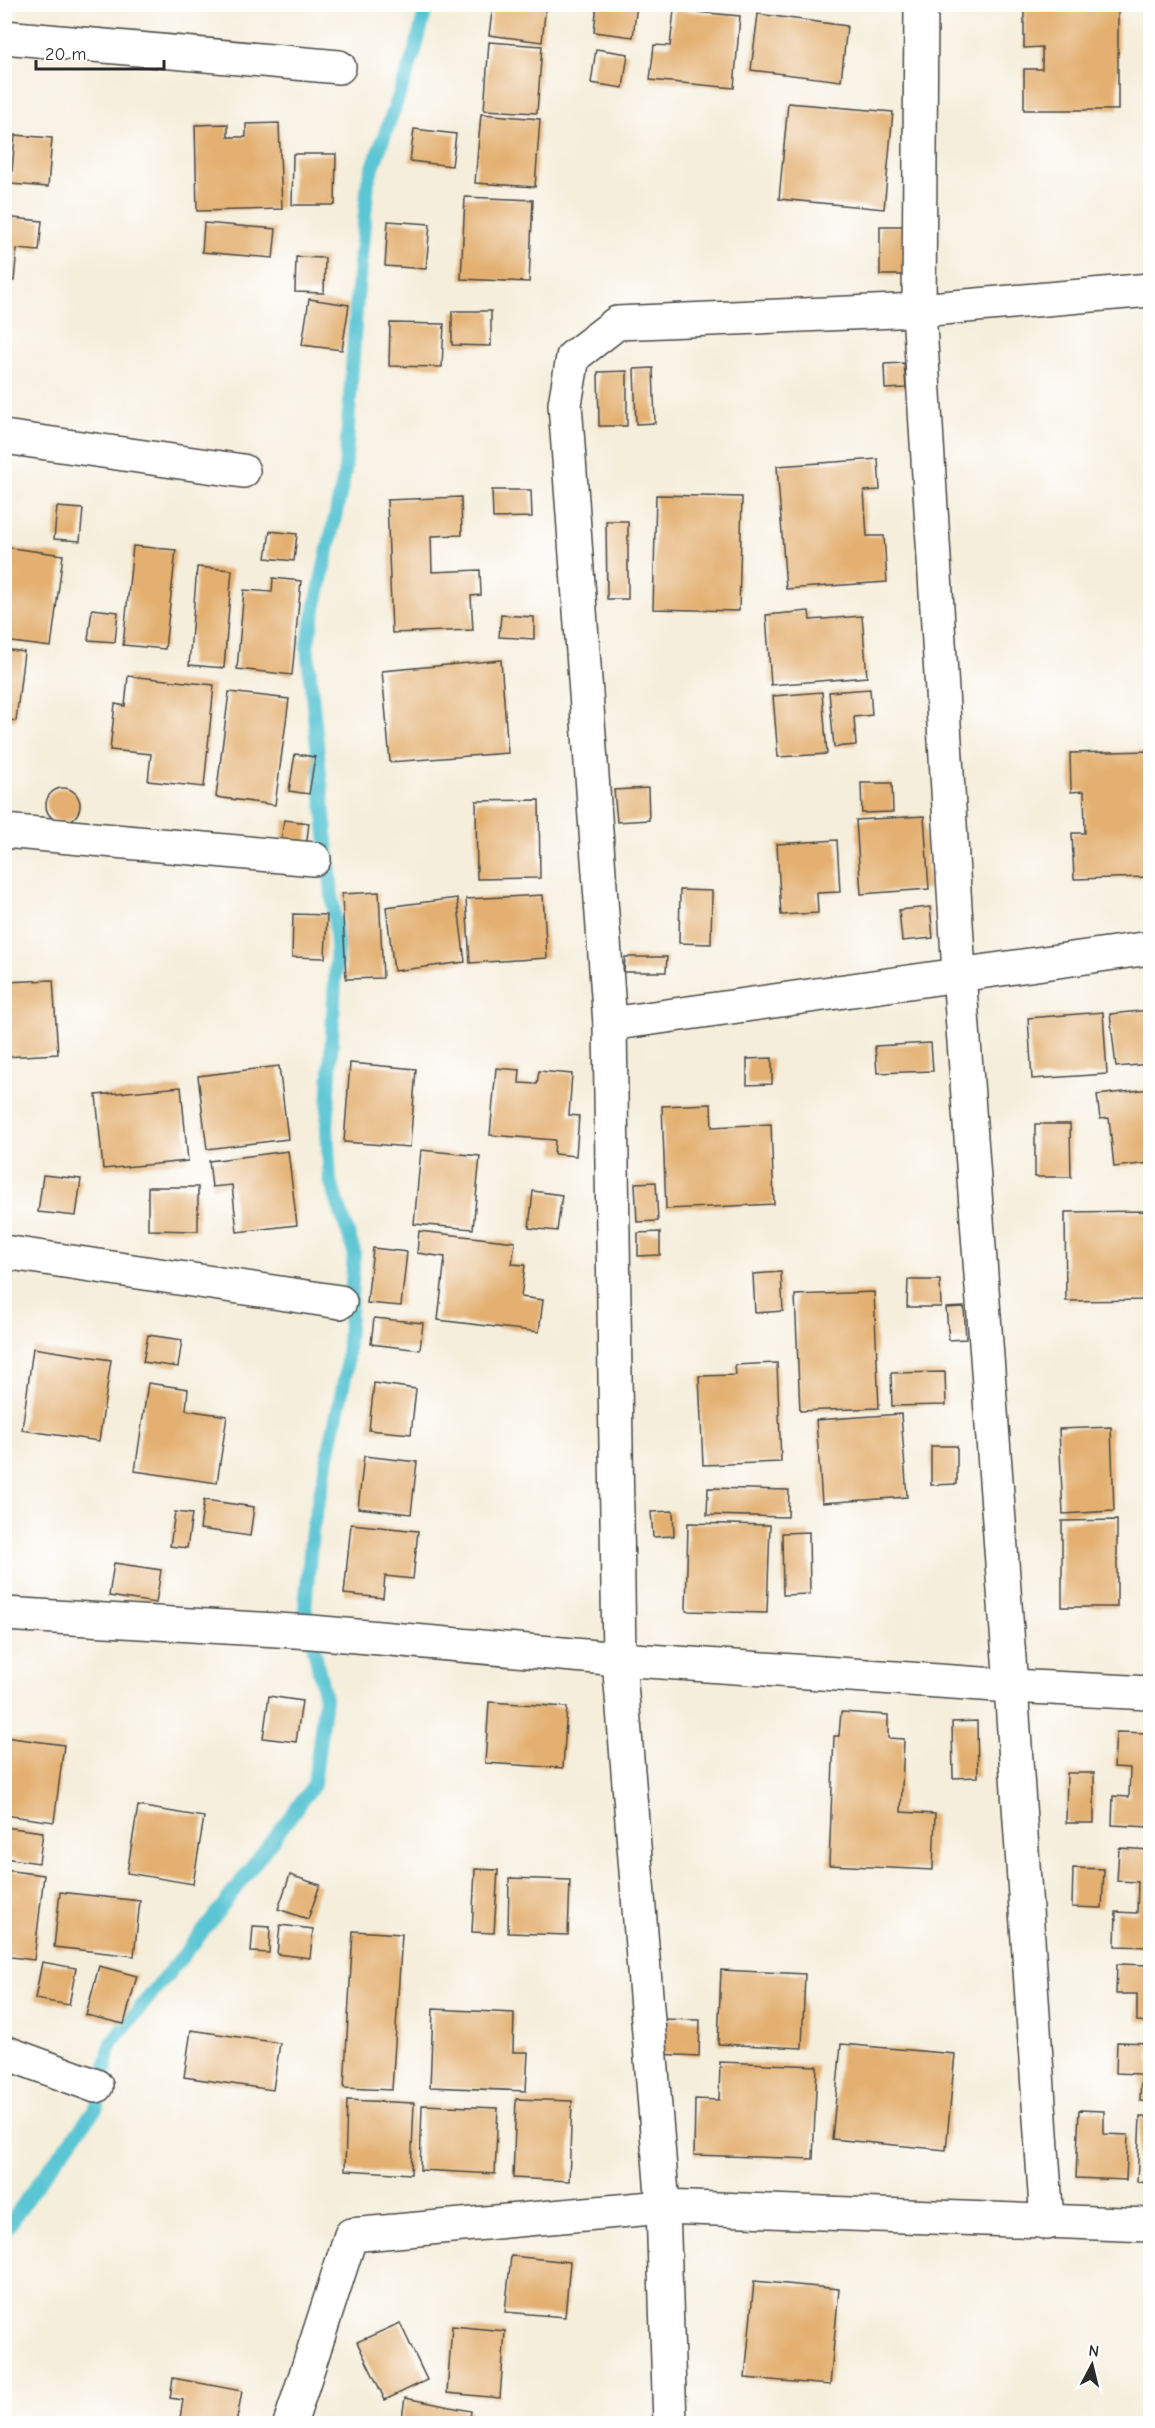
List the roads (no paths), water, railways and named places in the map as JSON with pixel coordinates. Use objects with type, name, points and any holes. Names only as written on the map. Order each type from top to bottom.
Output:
[{"type":"street","points":[[921,4],[919,310],[959,973],[1011,1686],[1047,2223]]},
{"type":"street","points":[[4,37],[339,67]]},
{"type":"street","points":[[670,2424],[663,2207],[619,1659],[610,1024],[565,404],[573,357],[617,323],[919,310],[1150,290]]},
{"type":"street","points":[[4,437],[243,471]]},
{"type":"street","points":[[4,831],[314,859]]},
{"type":"street","points":[[610,1024],[959,973],[1150,948]]},
{"type":"street","points":[[4,1252],[340,1302]]},
{"type":"street","points":[[4,1614],[310,1632],[619,1659],[1011,1686],[1150,1693]]},
{"type":"street","points":[[4,2052],[96,2086]]},
{"type":"street","points":[[290,2424],[351,2235],[663,2207],[1047,2223],[1150,2225]]},
{"type":"waterway","points":[[4,2233],[32,2191],[97,2107],[111,2043],[205,1929],[314,1785],[325,1698],[305,1607],[312,1531],[346,1372],[354,1251],[330,1180],[327,1128],[337,943],[307,645],[345,472],[356,309],[368,181],[415,51],[427,4]]}]
